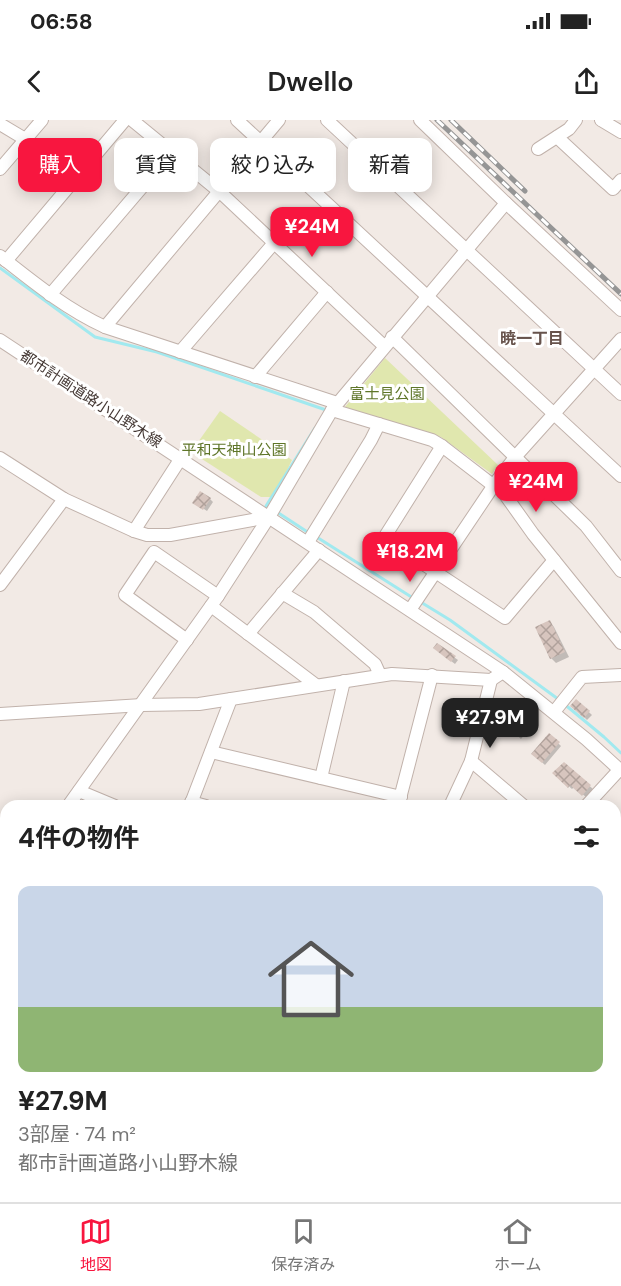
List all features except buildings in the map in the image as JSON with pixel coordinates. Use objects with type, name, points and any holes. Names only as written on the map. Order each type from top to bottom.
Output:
[{"type":"street","points":[[27,138],[42,120]]},
{"type":"street","points":[[125,120],[3,259],[50,295],[105,327],[255,377],[379,424],[432,440],[442,446],[495,484],[621,643]]},
{"type":"street","points":[[132,120],[154,138]]},
{"type":"street","points":[[237,120],[258,138]]},
{"type":"street","points":[[264,138],[279,120]]},
{"type":"street","points":[[327,120],[621,394]]},
{"type":"street","points":[[420,120],[621,310]]},
{"type":"street","points":[[538,149],[569,129],[576,120]]},
{"type":"street","points":[[601,120],[621,132]]},
{"type":"street","points":[[0,124],[24,138]]},
{"type":"street","points":[[557,137],[613,189],[621,180]]},
{"type":"street","points":[[0,169],[18,148]]},
{"type":"street","points":[[198,174],[210,184]]},
{"type":"street","points":[[50,295],[138,192]]},
{"type":"street","points":[[105,327],[220,192],[327,292],[388,342],[516,456],[586,526],[621,571]]},
{"type":"street","points":[[317,192],[621,476]]},
{"type":"street","points":[[72,800],[215,601],[269,517],[334,407],[506,203]]},
{"type":"street","points":[[180,352],[274,243]]},
{"type":"street","points":[[255,377],[327,292]]},
{"type":"street","points":[[410,610],[516,456],[621,339]]},
{"type":"street","name":"都市計画道路小山野木線","points":[[0,340],[502,672],[554,712],[620,770]]},
{"type":"street","points":[[308,542],[379,424]]},
{"type":"street","points":[[442,446],[384,538],[505,618],[554,560]]},
{"type":"street","points":[[0,458],[64,499],[134,531],[160,536],[269,517]]},
{"type":"street","points":[[134,531],[181,459]]},
{"type":"street","points":[[0,584],[64,499]]},
{"type":"street","points":[[248,634],[319,550]]},
{"type":"street","points":[[187,640],[124,595],[154,552],[215,601],[248,634],[316,685]]},
{"type":"street","points":[[282,593],[314,612],[375,663],[380,675]]},
{"type":"street","points":[[453,800],[471,761],[491,680],[502,672]]},
{"type":"street","points":[[0,714],[142,705],[199,704],[380,675],[432,675],[491,680]]},
{"type":"street","points":[[400,800],[432,675]]},
{"type":"street","points":[[554,712],[582,677],[621,675]]},
{"type":"street","points":[[321,778],[344,681]]},
{"type":"street","points":[[192,800],[231,699]]},
{"type":"street","points":[[211,752],[321,778],[397,800]]},
{"type":"street","points":[[471,761],[517,800]]},
{"type":"street","points":[[592,800],[620,770]]},
{"type":"street","points":[[79,791],[101,800]]},
{"type":"green space","name":"富士見公園","points":[[385,358],[498,465],[492,474],[441,437],[345,407]]},
{"type":"green space","name":"平和天神山公園","points":[[220,411],[292,460],[274,497],[261,497],[191,452]]},
{"type":"waterway","points":[[0,268],[95,337],[157,352],[326,410]]},
{"type":"waterway","points":[[271,509],[266,506],[315,428]]},
{"type":"waterway","points":[[277,512],[309,533]]},
{"type":"waterway","points":[[315,536],[413,598]]},
{"type":"waterway","points":[[419,601],[450,620],[558,699]]},
{"type":"waterway","points":[[563,703],[621,753]]},
{"type":"railway","points":[[437,120],[621,294]]},
{"type":"railway","points":[[451,120],[525,191]]},
{"type":"district","name":"暁一丁目","points":[[532,338]]}]
